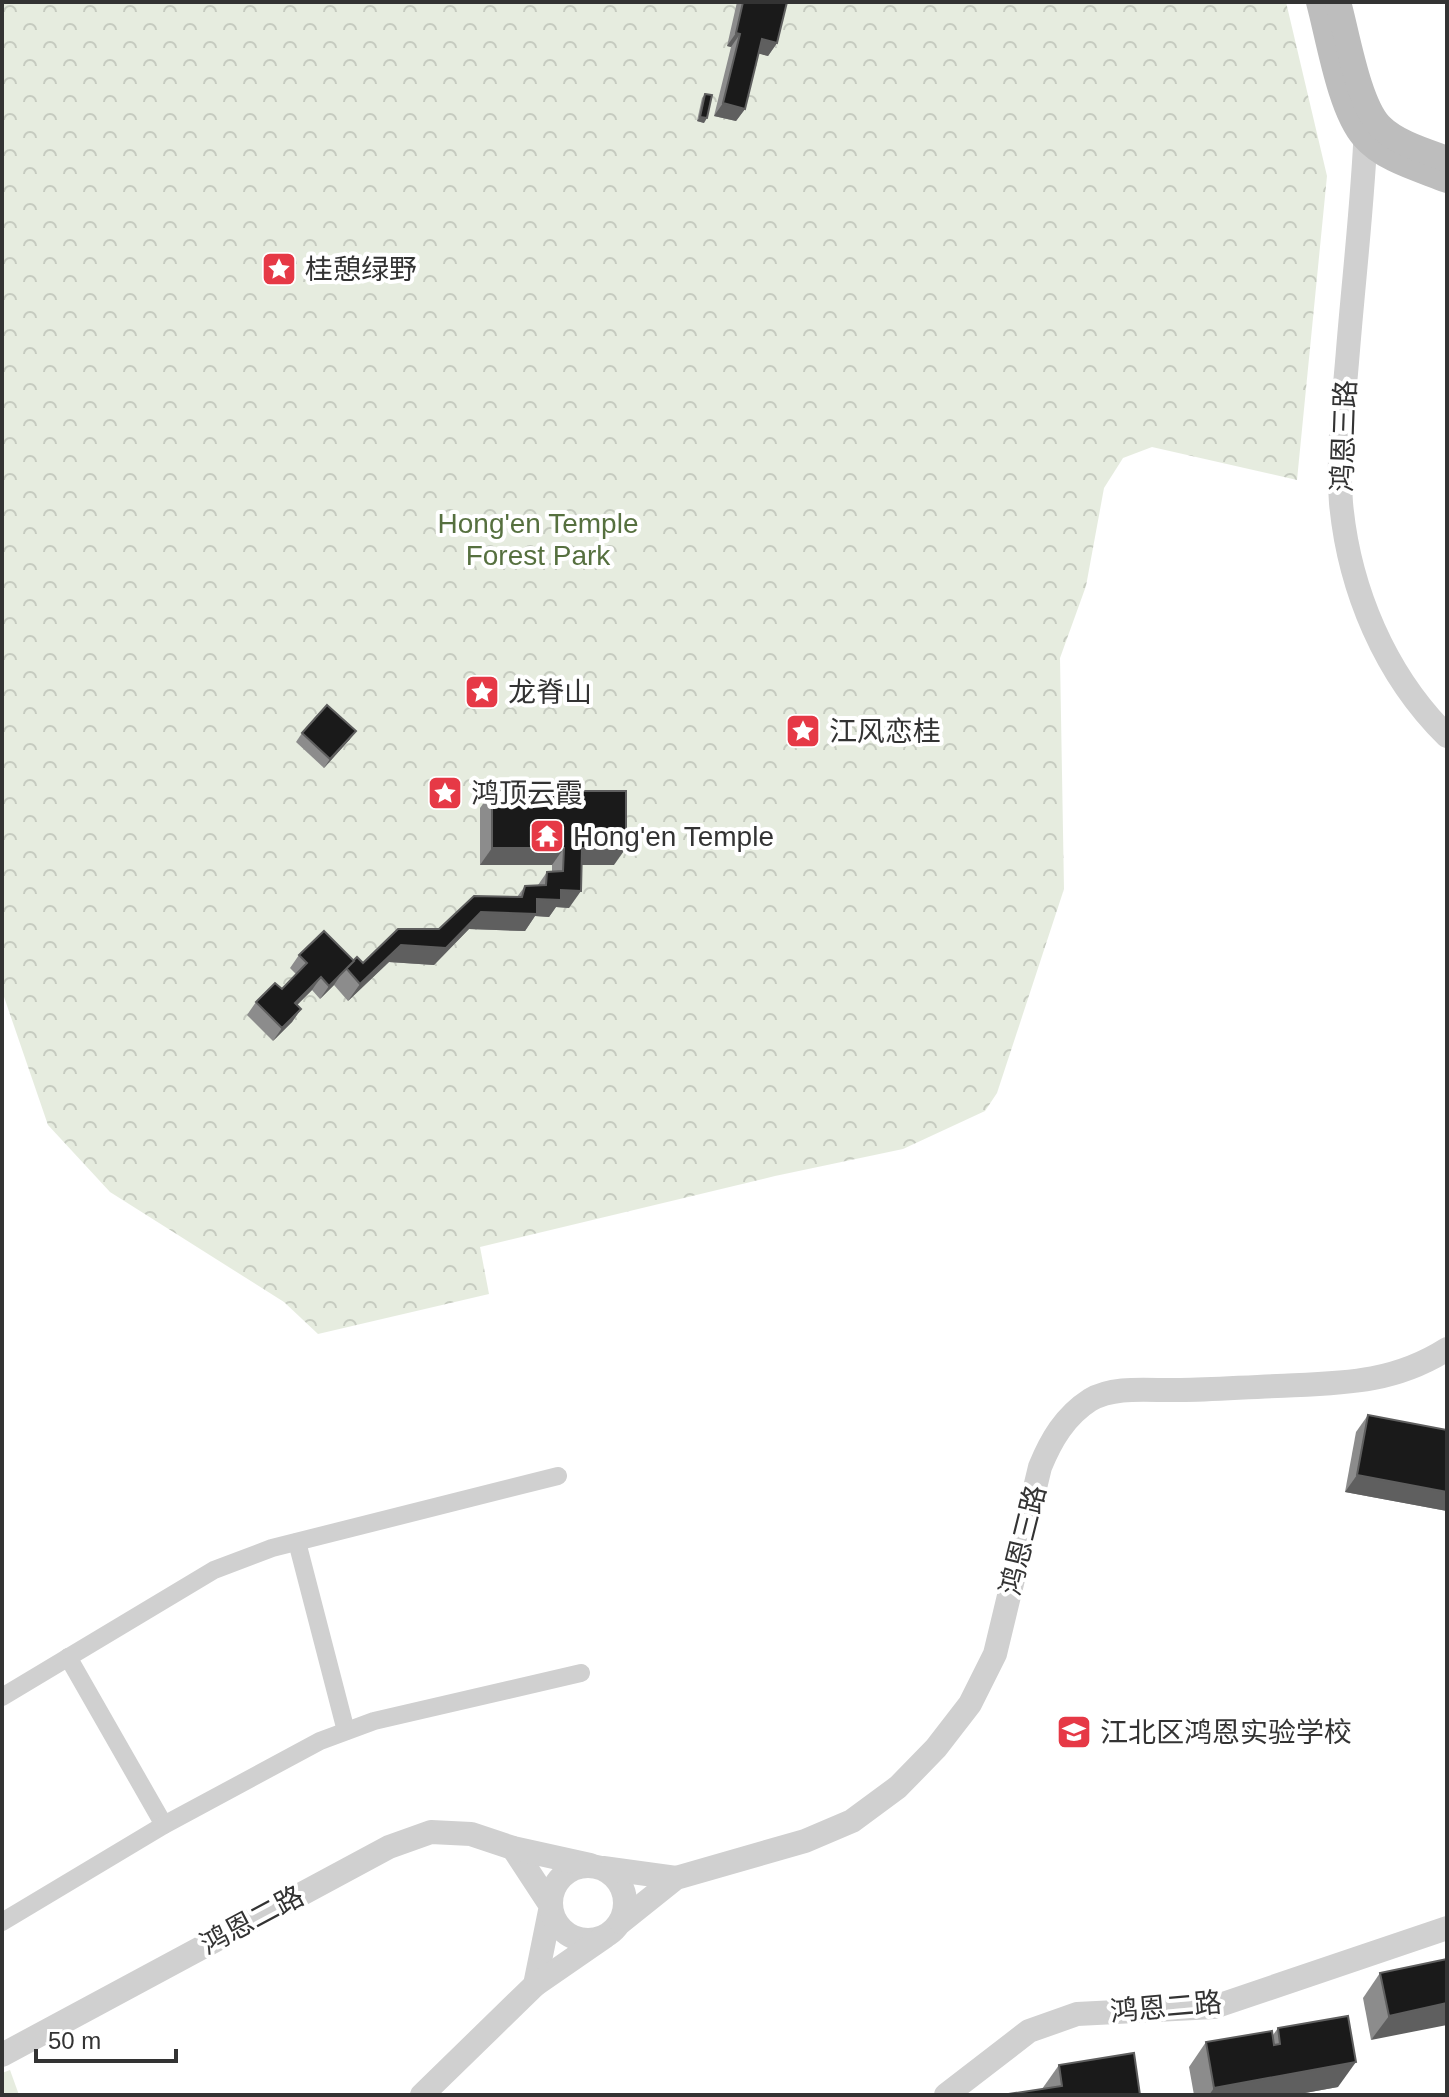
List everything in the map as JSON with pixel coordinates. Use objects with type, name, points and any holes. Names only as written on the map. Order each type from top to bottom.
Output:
[{"type":"main road","points":[[1319,2],[1351,119],[1366,139],[1386,154],[1447,180]]},
{"type":"main road","points":[[1338,2],[1367,107],[1380,126],[1399,139],[1447,159]]},
{"type":"street","name":"鸿恩三路","points":[[1367,107],[1340,449],[1341,503],[1364,607],[1411,697],[1447,736]]},
{"type":"street","name":"鸿恩三路","points":[[676,1878],[805,1841],[852,1821],[898,1787],[936,1748],[970,1704],[995,1654],[1040,1467],[1051,1441],[1070,1416],[1093,1399],[1120,1391],[1367,1381],[1424,1364],[1447,1349]]},
{"type":"street","points":[[2,1697],[214,1570],[272,1548],[558,1476]]},
{"type":"street","points":[[297,1542],[346,1731]]},
{"type":"street","points":[[68,1657],[164,1825]]},
{"type":"street","points":[[2,1922],[164,1825],[320,1741],[374,1721],[581,1673]]},
{"type":"street","name":"鸿恩二路","points":[[2,2055],[389,1847],[431,1832],[471,1834],[513,1848],[597,1867],[676,1878]]},
{"type":"street","points":[[513,1848],[551,1906],[560,1928],[580,1940],[612,1930],[625,1911],[626,1898],[622,1885],[614,1875],[597,1867],[569,1870],[557,1882],[551,1906],[535,1985]]},
{"type":"street","points":[[422,2095],[535,1985],[612,1930],[676,1878]]},
{"type":"street","name":"鸿恩二路","points":[[946,2095],[1029,2031],[1077,2014],[1214,2007],[1447,1928]]},
{"type":"green space","name":"Hong'en Temple Forest Park","points":[[2,2],[1286,2],[1327,176],[1297,480],[1152,447],[1123,458],[1104,488],[1086,586],[1060,658],[1064,889],[997,1093],[985,1111],[903,1149],[775,1176],[480,1247],[489,1294],[318,1334],[284,1302],[110,1192],[48,1125],[2,991]]},
{"type":"green space","points":[[10,2070],[19,2095],[2,2095],[2,2073]]},
{"type":"building","points":[[743,2],[787,2],[777,43],[762,39],[745,109],[723,103],[740,34],[736,33]]},
{"type":"building","points":[[705,94],[712,95],[707,118],[700,117]]},
{"type":"building","points":[[327,705],[356,731],[330,759],[302,733]]},
{"type":"building","points":[[492,791],[626,791],[626,848],[582,848],[581,891],[561,890],[561,900],[537,899],[537,914],[481,912],[446,948],[401,945],[360,984],[346,968],[357,957],[363,963],[398,929],[439,929],[474,896],[522,897],[525,886],[546,885],[547,872],[563,871],[564,848],[492,848]]},
{"type":"building","points":[[324,931],[354,961],[329,986],[321,977],[295,1003],[301,1009],[282,1028],[256,1002],[275,983],[282,989],[307,963],[299,955]]},
{"type":"building","points":[[1368,1415],[1447,1430],[1447,1492],[1357,1475]]},
{"type":"building","points":[[1447,1959],[1447,2003],[1389,2016],[1380,1973]]},
{"type":"building","points":[[1348,2016],[1356,2062],[1214,2088],[1206,2042],[1272,2031],[1274,2045],[1280,2044],[1278,2028]]},
{"type":"building","points":[[1134,2053],[1140,2095],[1002,2095],[1062,2086],[1059,2065]]},
{"type":"place","name":"桂憩绿野","points":[[279,269]]},
{"type":"place","name":"龙脊山","points":[[482,692]]},
{"type":"place","name":"江风恋桂","points":[[803,731]]},
{"type":"place","name":"鸿顶云霞","points":[[445,793]]},
{"type":"place","name":"Hong'en Temple","points":[[547,836]]},
{"type":"place","name":"江北区鸿恩实验学校","points":[[1074,1732]]}]
